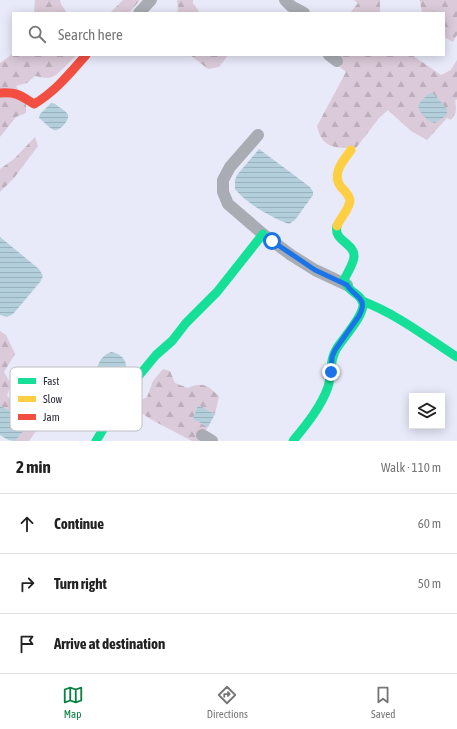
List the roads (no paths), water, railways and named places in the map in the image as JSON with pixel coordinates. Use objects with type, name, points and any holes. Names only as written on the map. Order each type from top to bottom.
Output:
[{"type":"street","points":[[141,12],[151,0]]},
{"type":"street","points":[[285,0],[291,6],[302,12]]},
{"type":"street","points":[[0,93],[12,92],[22,96],[34,104],[51,92],[85,56]]},
{"type":"street","points":[[258,135],[230,167],[224,180],[223,192],[228,204],[262,234],[291,255],[315,270],[347,285]]},
{"type":"street","points":[[351,150],[338,169],[337,174],[337,179],[348,194],[349,204],[336,230],[340,238],[352,249],[354,256],[344,280],[349,289],[362,301],[380,308],[399,319],[457,357]]},
{"type":"street","points":[[142,372],[156,355],[172,341],[186,323],[217,292],[262,234]]},
{"type":"street","points":[[293,441],[327,389],[330,381],[332,357],[335,350],[362,310],[362,301]]},
{"type":"street","points":[[96,441],[102,431]]},
{"type":"water","points":[[430,93],[433,93],[447,109],[447,115],[435,123],[424,117],[418,105]]},
{"type":"water","points":[[51,103],[54,103],[68,115],[68,118],[61,128],[56,130],[50,128],[39,118],[40,114]]},
{"type":"water","points":[[259,149],[310,187],[313,192],[313,195],[295,220],[289,224],[260,210],[246,200],[235,189],[235,180],[237,175]]},
{"type":"water","points":[[0,237],[39,269],[43,276],[40,282],[13,314],[7,317],[0,315]]},
{"type":"water","points":[[111,352],[119,355],[124,360],[126,367],[98,367],[101,359]]},
{"type":"water","points":[[198,405],[215,414],[208,427],[193,419]]},
{"type":"water","points":[[0,406],[10,410],[10,431],[23,431],[15,441],[9,440],[0,435]]}]
